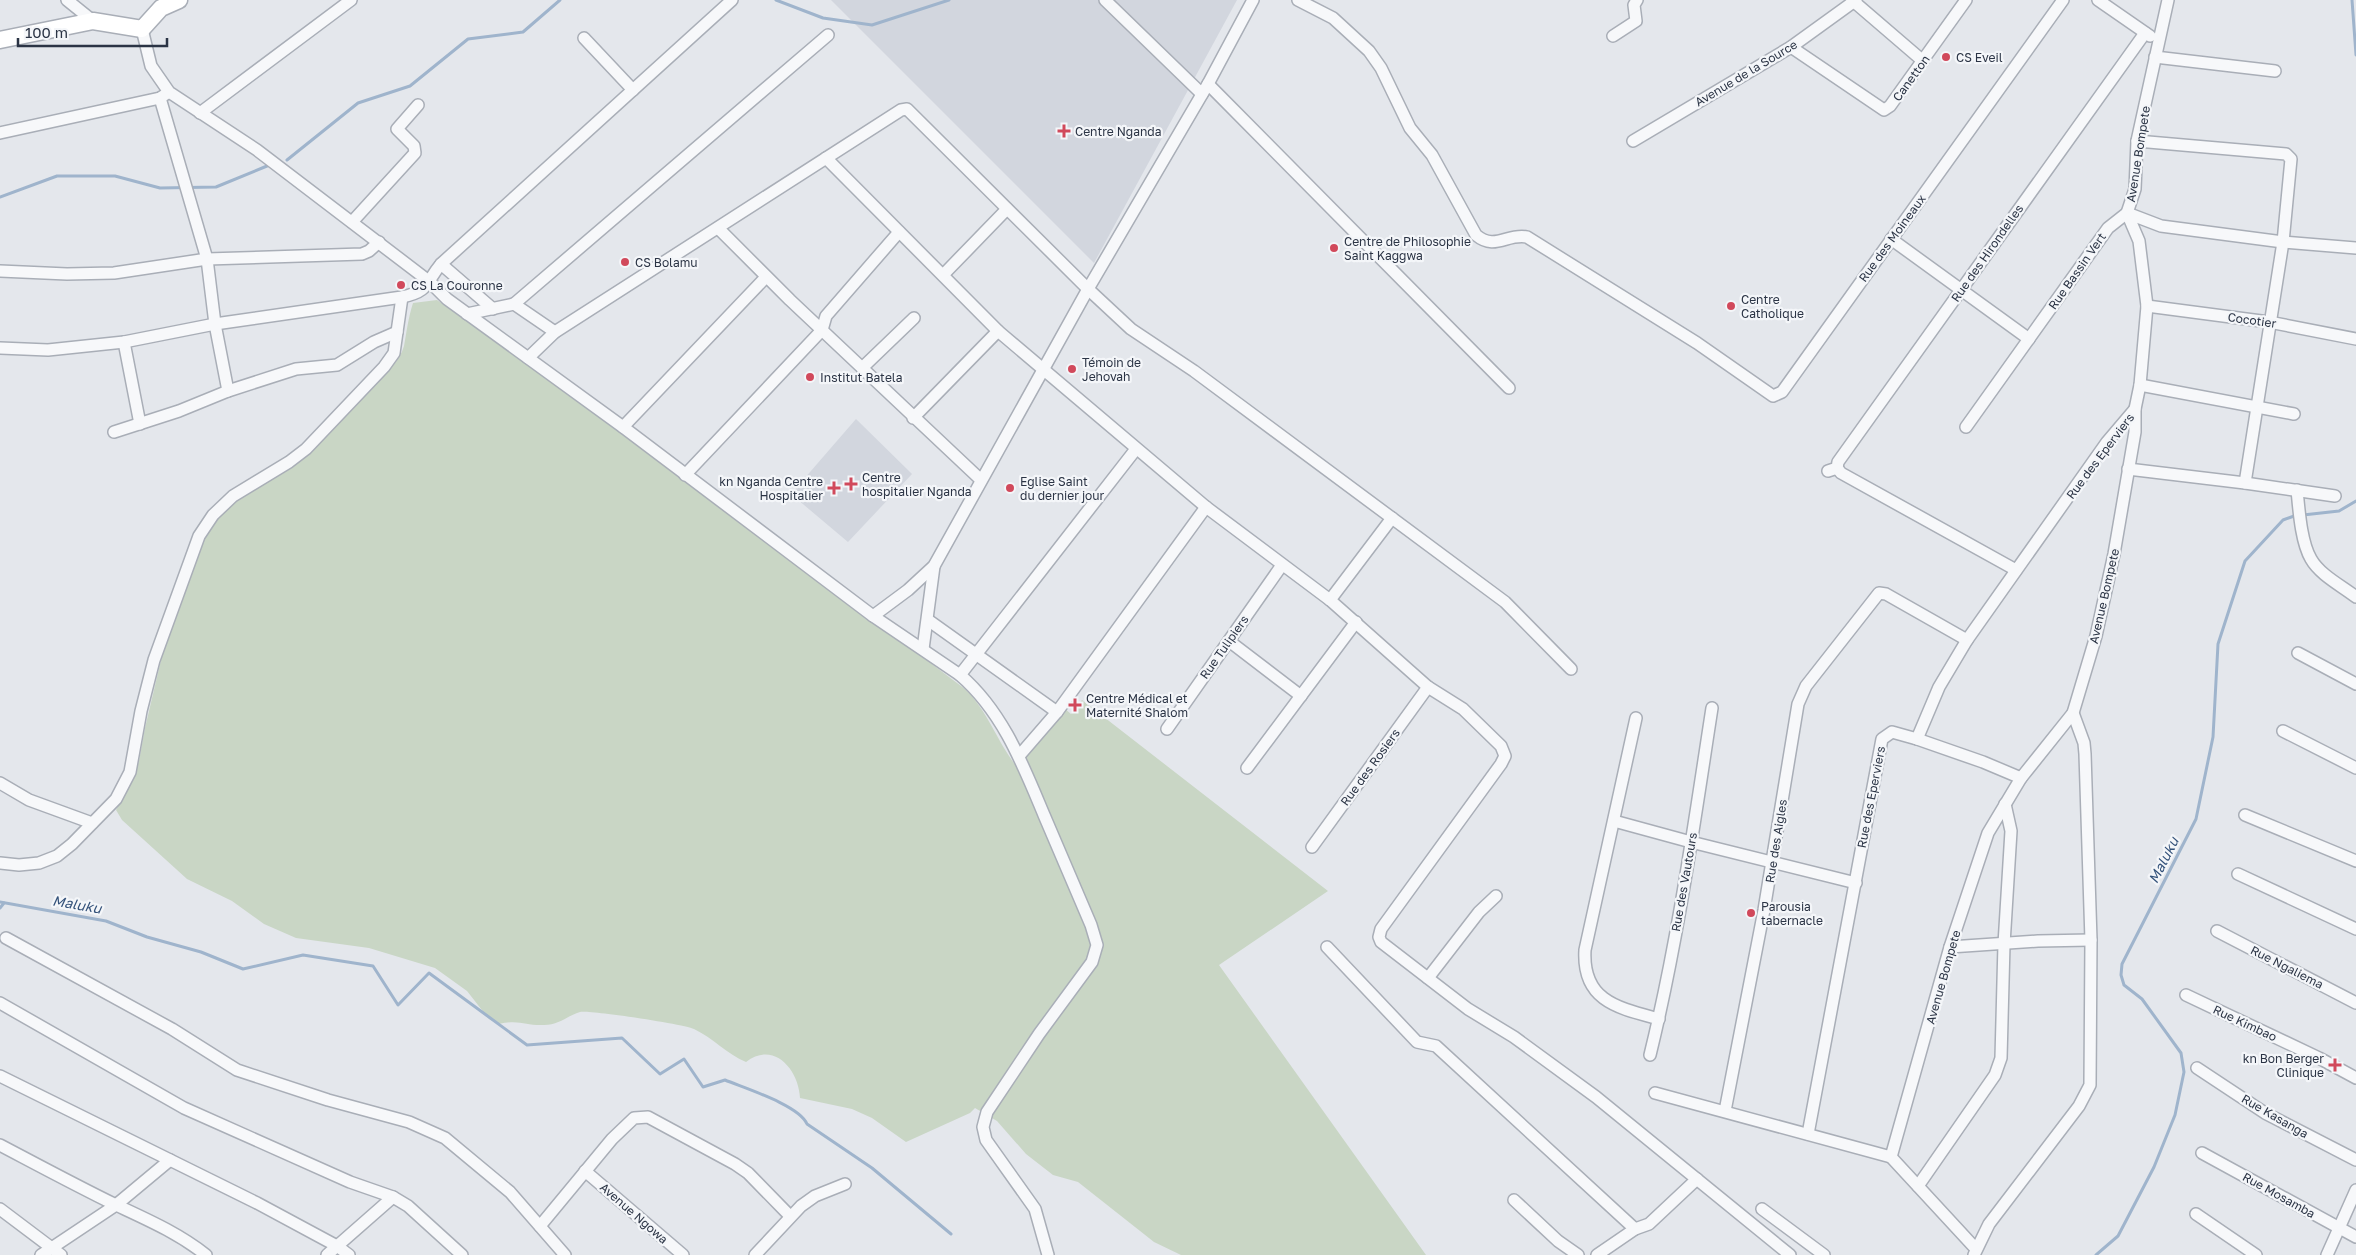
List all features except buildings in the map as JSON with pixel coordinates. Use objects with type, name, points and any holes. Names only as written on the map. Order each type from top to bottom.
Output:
[{"type":"street","points":[[67,0],[93,21]]},
{"type":"street","points":[[142,29],[161,8],[179,0]]},
{"type":"street","points":[[200,112],[351,0]]},
{"type":"street","points":[[0,348],[48,350],[124,342],[216,324],[402,297],[418,293],[430,282],[434,272],[441,264],[732,0]]},
{"type":"street","points":[[1105,0],[1205,89],[1508,388]]},
{"type":"street","points":[[873,616],[908,590],[934,566],[1088,289],[1205,89],[1253,0]]},
{"type":"street","name":"Rue des Moineaux","points":[[1298,0],[1333,18],[1369,51],[1381,68],[1410,128],[1432,155],[1476,235],[1489,243],[1520,235],[1528,237],[1697,343],[1768,393],[1778,396],[2063,0]]},
{"type":"street","points":[[1613,36],[1636,21],[1634,6],[1637,0]]},
{"type":"street","name":"Canetton","points":[[1791,47],[1884,110],[1890,106],[1966,0]]},
{"type":"street","points":[[2098,0],[2157,41]]},
{"type":"street","name":"Avenue Bompete","points":[[1891,1157],[1950,947],[1988,833],[2020,778],[2074,714],[2096,636],[2114,554],[2135,425],[2135,409],[2140,385],[2147,306],[2139,241],[2128,213],[2134,189],[2138,141],[2157,41],[2168,0]]},
{"type":"street","points":[[1854,1],[1923,61]]},
{"type":"street","name":"Avenue de la Source","points":[[1633,141],[1791,47],[1854,1]]},
{"type":"street","points":[[0,40],[93,21],[142,29]]},
{"type":"street","points":[[142,29],[151,66],[164,95],[187,194],[197,218],[207,259],[228,391]]},
{"type":"street","name":"Rue des Hirondelles","points":[[2016,570],[1832,469],[2145,33]]},
{"type":"street","points":[[467,314],[514,304],[828,35]]},
{"type":"street","points":[[584,38],[633,90]]},
{"type":"street","points":[[2155,57],[2276,71]]},
{"type":"street","points":[[0,133],[164,95],[200,112],[257,150],[379,242],[467,314],[623,428],[873,616],[923,649],[973,686],[992,710],[1019,756],[1091,925],[1097,945],[1092,962],[1039,1034],[987,1112],[983,1121],[983,1133],[990,1147],[1035,1209],[1048,1255]]},
{"type":"street","points":[[352,222],[415,153],[414,146],[397,129],[418,104]]},
{"type":"street","points":[[528,358],[555,332],[901,110],[907,109],[1088,289],[1137,334],[1194,371],[1505,602],[1571,669]]},
{"type":"street","points":[[2138,141],[2286,154],[2289,156],[2291,164],[2283,242],[2245,482]]},
{"type":"street","points":[[826,158],[998,332],[1206,507],[1282,566],[1330,600],[1428,687],[1463,709],[1501,746],[1505,756],[1501,764],[1379,933],[1382,942],[1468,1009],[1522,1042],[1596,1098],[1790,1255]]},
{"type":"street","points":[[943,275],[1007,208]]},
{"type":"street","points":[[2128,213],[2161,226],[2283,242],[2356,248]]},
{"type":"street","name":"Rue Bassin Vert","points":[[1966,427],[2108,228],[2128,213]]},
{"type":"street","points":[[718,228],[766,277],[913,418],[981,480]]},
{"type":"street","points":[[685,475],[822,330],[826,316],[899,232]]},
{"type":"street","points":[[1891,239],[2028,340]]},
{"type":"street","points":[[0,271],[67,274],[114,273],[207,259],[362,254],[369,251],[379,242]]},
{"type":"street","points":[[441,264],[493,309]]},
{"type":"street","points":[[623,428],[766,277]]},
{"type":"street","points":[[0,862],[19,864],[39,863],[56,856],[72,844],[116,799],[130,772],[141,711],[157,652],[195,545],[206,525],[221,506],[245,487],[289,462],[306,449],[391,359],[402,297]]},
{"type":"street","points":[[514,304],[555,332]]},
{"type":"street","name":"Cocotier","points":[[2147,306],[2269,322],[2356,339]]},
{"type":"street","points":[[862,368],[914,318]]},
{"type":"street","points":[[114,432],[296,369],[337,365],[374,342],[397,332]]},
{"type":"street","points":[[913,418],[998,332]]},
{"type":"street","points":[[124,342],[140,424]]},
{"type":"street","points":[[2140,385],[2294,414]]},
{"type":"street","name":"Rue des Eperviers","points":[[1808,1134],[1882,738],[1892,732],[1917,739],[1939,686],[1967,640],[2108,442],[2135,409]]},
{"type":"street","points":[[960,675],[1136,449]]},
{"type":"street","points":[[2128,469],[2245,482],[2335,496]]},
{"type":"street","points":[[2297,490],[2300,516],[2310,558],[2318,568],[2356,597]]},
{"type":"street","points":[[1019,756],[1057,712],[1206,507]]},
{"type":"street","points":[[1330,600],[1392,518]]},
{"type":"street","points":[[923,649],[934,566]]},
{"type":"street","name":"Rue Tulipiers","points":[[1167,729],[1282,566]]},
{"type":"street","name":"Rue des Aigles","points":[[1725,1111],[1772,863],[1800,696],[1877,595],[1882,592],[1967,640]]},
{"type":"street","points":[[928,620],[1057,712]]},
{"type":"street","points":[[1247,768],[1356,622]]},
{"type":"street","points":[[1229,641],[1301,696]]},
{"type":"street","points":[[2298,653],[2356,684]]},
{"type":"street","name":"Rue des Rosiers","points":[[1312,848],[1428,687]]},
{"type":"street","name":"Rue des Vautours","points":[[1650,1055],[1659,1018],[1691,842],[1712,708]]},
{"type":"street","points":[[1655,1093],[1891,1157],[1975,1252],[1989,1224],[2089,1090],[2091,1076],[2091,940],[2085,754],[2084,743],[2074,714]]},
{"type":"street","points":[[1636,718],[1585,950],[1584,966],[1588,980],[1596,992],[1608,1002],[1622,1009],[1659,1018]]},
{"type":"street","points":[[2283,731],[2356,768]]},
{"type":"street","points":[[1917,739],[1983,762],[2020,778]]},
{"type":"street","points":[[0,782],[29,800],[92,823]]},
{"type":"street","points":[[1918,1186],[1998,1068],[2001,1058],[2004,944],[2011,831],[2004,804]]},
{"type":"street","points":[[2245,815],[2356,861]]},
{"type":"street","points":[[1614,820],[1691,842],[1856,883]]},
{"type":"street","points":[[2238,874],[2356,929]]},
{"type":"street","points":[[1428,978],[1479,912],[1496,896]]},
{"type":"street","name":"Rue Ngaliema","points":[[2217,931],[2356,1003]]},
{"type":"street","points":[[6,938],[172,1028],[237,1070],[328,1100],[410,1122],[445,1138],[510,1192],[565,1255]]},
{"type":"street","points":[[1950,947],[2038,940],[2091,940]]},
{"type":"street","points":[[1328,947],[1417,1042],[1436,1046],[1635,1229]]},
{"type":"street","name":"Rue Kimbao","points":[[2186,995],[2319,1058],[2356,1078]]},
{"type":"street","points":[[0,1003],[184,1108],[350,1182],[392,1197],[408,1206],[462,1255]]},
{"type":"street","name":"Rue Kasanga","points":[[2197,1068],[2266,1113],[2356,1160]]},
{"type":"street","points":[[0,1076],[258,1203],[337,1246],[349,1255]]},
{"type":"street","points":[[540,1226],[612,1139],[634,1118],[648,1117],[735,1164],[748,1173],[790,1216]]},
{"type":"street","points":[[0,1145],[116,1205],[156,1222],[206,1255]]},
{"type":"street","name":"Rue Mosamba","points":[[2202,1153],[2356,1237]]},
{"type":"street","points":[[57,1252],[170,1160]]},
{"type":"street","name":"Avenue Ngowa","points":[[585,1171],[683,1255]]},
{"type":"street","points":[[1597,1255],[1635,1229],[1649,1224],[1697,1179]]},
{"type":"street","points":[[755,1255],[790,1216],[816,1196],[845,1184]]},
{"type":"street","points":[[2326,1255],[2356,1190]]},
{"type":"street","points":[[326,1255],[392,1197]]},
{"type":"street","points":[[1514,1200],[1558,1241],[1578,1255]]},
{"type":"street","points":[[0,1209],[57,1252]]},
{"type":"street","points":[[1762,1209],[1824,1255]]},
{"type":"street","points":[[2196,1214],[2256,1255]]},
{"type":"street","points":[[41,1255],[47,1249],[57,1252]]},
{"type":"shaded area","name":"Centre Nganda","points":[[831,0],[1237,0],[1094,263]]},
{"type":"shaded area","name":"Centre hospitalier Nganda","points":[[856,419],[912,474],[848,542],[791,494]]},
{"type":"green space","points":[[437,300],[570,392],[965,689],[980,707],[1017,767],[1064,708],[1071,714],[1082,700],[1328,891],[1219,965],[1426,1255],[1181,1255],[1154,1242],[1078,1182],[1053,1175],[1026,1154],[997,1121],[975,1108],[970,1113],[906,1142],[872,1118],[852,1109],[800,1098],[795,1077],[783,1061],[775,1056],[766,1054],[756,1056],[746,1062],[694,1029],[637,1018],[587,1012],[580,1012],[549,1025],[518,1022],[499,1024],[489,1019],[467,991],[435,968],[369,948],[296,938],[264,924],[232,901],[187,879],[122,820],[116,810],[133,778],[139,761],[162,656],[205,536],[229,505],[376,383],[392,366],[404,346],[413,303]]},
{"type":"waterway","points":[[287,160],[358,103],[410,86],[468,39],[523,32],[560,0]]},
{"type":"waterway","points":[[776,0],[823,18],[872,25],[949,0]]},
{"type":"waterway","points":[[2352,0],[2356,55]]},
{"type":"waterway","points":[[0,197],[57,176],[115,176],[160,188],[216,187],[267,166]]},
{"type":"waterway","name":"Maluku","points":[[2303,515],[2339,511],[2356,501]]},
{"type":"waterway","name":"Maluku","points":[[2096,1255],[2118,1236],[2154,1167],[2175,1115],[2184,1072],[2181,1053],[2142,999],[2124,985],[2121,975],[2122,964],[2196,819],[2213,737],[2218,644],[2245,561],[2283,520],[2297,515]]},
{"type":"waterway","points":[[0,902],[106,921],[147,937],[201,952],[243,969],[303,955],[373,966],[398,1005],[429,973],[527,1045],[622,1038],[660,1074],[684,1059],[703,1087],[725,1080],[770,1098],[793,1110],[807,1124],[872,1168],[951,1234]]},
{"type":"waterway","name":"Maluku","points":[[0,908],[4,903]]},
{"type":"place","name":"CS Eveil","points":[[1946,57]]},
{"type":"place","name":"Centre Nganda","points":[[1064,131]]},
{"type":"place","name":"Centre de Philosophie Saint Kaggwa","points":[[1334,248]]},
{"type":"place","name":"CS Bolamu","points":[[625,262]]},
{"type":"place","name":"CS La Couronne","points":[[401,285]]},
{"type":"place","name":"Centre Catholique","points":[[1731,306]]},
{"type":"place","name":"Témoin de Jehovah","points":[[1072,369]]},
{"type":"place","name":"Institut Batela","points":[[810,377]]},
{"type":"place","name":"Centre hospitalier Nganda","points":[[851,484]]},
{"type":"place","name":"kn Nganda Centre Hospitalier","points":[[834,488]]},
{"type":"place","name":"Eglise Saint du dernier jour","points":[[1010,488]]},
{"type":"place","name":"Centre Médical et Maternité Shalom","points":[[1075,705]]},
{"type":"place","name":"Parousia tabernacle","points":[[1751,913]]},
{"type":"place","name":"kn Bon Berger Clinique","points":[[2335,1065]]}]
